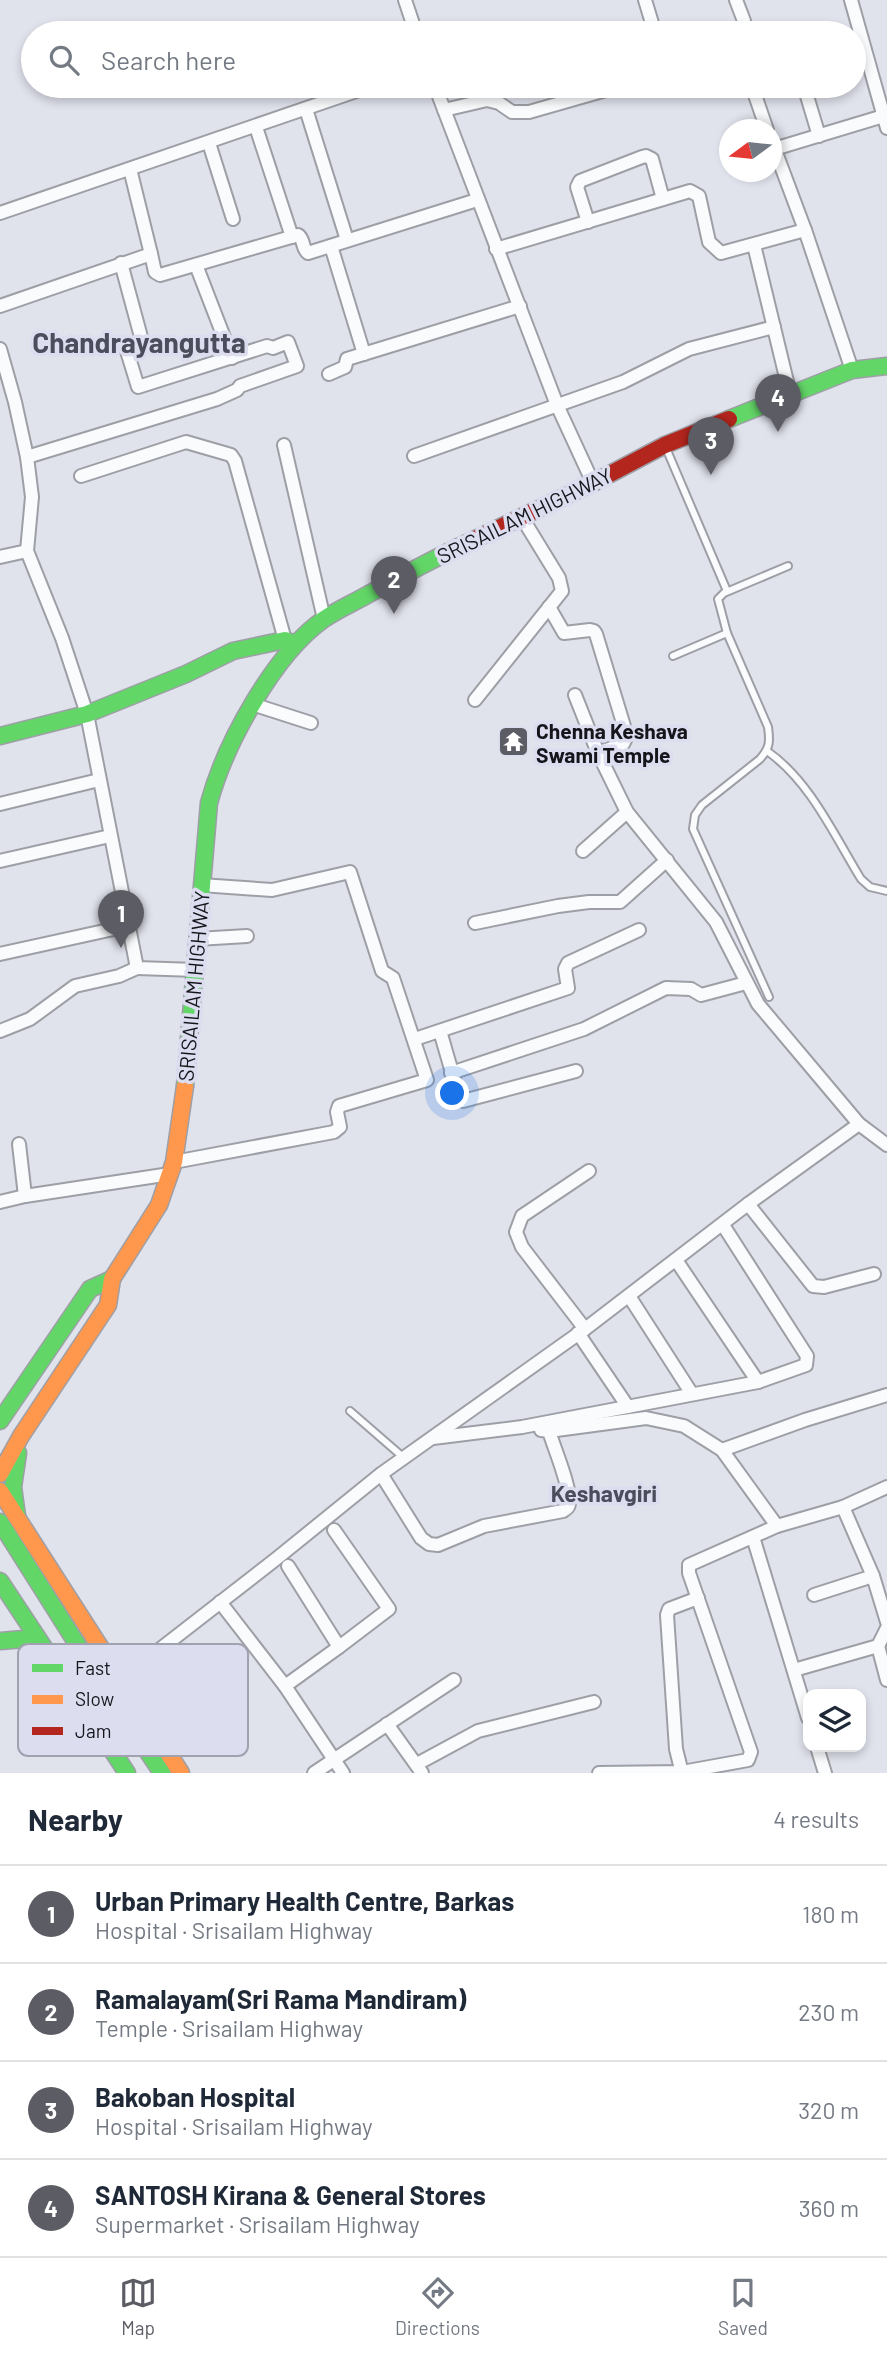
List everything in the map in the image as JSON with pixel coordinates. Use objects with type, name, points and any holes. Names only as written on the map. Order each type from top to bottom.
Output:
[{"type":"main road","name":"SRISAILAM HIGHWAY","points":[[112,1279],[159,1205],[172,1168],[185,1084],[209,803],[215,781],[252,704],[290,642],[324,619],[426,562],[593,483],[665,445],[852,370],[887,366]]},
{"type":"main road","points":[[0,736],[87,714],[186,674],[233,651],[290,642]]},
{"type":"main road","points":[[0,1419],[90,1289],[112,1279]]},
{"type":"main road","points":[[0,1474],[21,1436],[108,1305],[112,1279]]},
{"type":"main road","points":[[17,1517],[13,1487],[21,1436]]},
{"type":"main road","points":[[0,1491],[97,1644]]},
{"type":"main road","points":[[0,1522],[77,1644]]},
{"type":"main road","points":[[0,1549],[61,1644]]},
{"type":"main road","points":[[0,1581],[41,1644]]},
{"type":"main road","points":[[0,1641],[19,1637],[33,1639],[38,1644]]},
{"type":"main road","points":[[116,1756],[127,1773]]},
{"type":"main road","points":[[132,1756],[143,1773]]},
{"type":"main road","points":[[151,1756],[162,1773]]},
{"type":"main road","points":[[170,1756],[181,1773]]},
{"type":"street","points":[[405,0],[412,21]]},
{"type":"street","points":[[645,0],[651,21]]},
{"type":"street","points":[[736,0],[744,21]]},
{"type":"street","points":[[851,0],[857,21]]},
{"type":"street","points":[[782,143],[886,120],[866,51]]},
{"type":"street","points":[[0,214],[337,98]]},
{"type":"street","points":[[440,98],[557,405],[593,483]]},
{"type":"street","points":[[444,110],[487,100],[499,103],[512,112],[529,112],[578,98]]},
{"type":"street","points":[[756,98],[763,119]]},
{"type":"street","points":[[808,98],[819,136]]},
{"type":"street","points":[[306,109],[347,240]]},
{"type":"street","points":[[256,127],[292,237]]},
{"type":"street","points":[[209,142],[233,219]]},
{"type":"street","points":[[588,222],[577,187],[580,181],[642,157],[652,159],[663,199]]},
{"type":"street","points":[[130,169],[155,272],[160,275],[300,235],[305,250],[309,253],[477,200]]},
{"type":"street","points":[[782,169],[852,370]]},
{"type":"street","points":[[496,249],[690,191],[695,192],[701,202],[709,242],[721,253],[805,230]]},
{"type":"street","points":[[754,245],[790,394]]},
{"type":"street","points":[[331,246],[364,354]]},
{"type":"street","points":[[0,306],[151,254]]},
{"type":"street","points":[[27,457],[217,398],[237,390],[240,386],[297,365],[288,342],[273,348],[267,346],[138,387],[126,348],[140,341],[141,337],[121,264]]},
{"type":"street","points":[[196,265],[232,358]]},
{"type":"street","points":[[329,374],[345,367],[347,359],[520,306]]},
{"type":"street","points":[[414,456],[623,382],[689,349],[774,327]]},
{"type":"street","points":[[0,349],[27,457],[32,497],[27,551],[62,638],[87,714],[137,968]]},
{"type":"street","points":[[81,476],[186,442],[231,456],[290,642]]},
{"type":"street","points":[[284,445],[324,619]]},
{"type":"street","points":[[475,700],[562,591],[562,583],[522,516]]},
{"type":"street","points":[[0,557],[27,551]]},
{"type":"street","points":[[549,607],[564,633],[594,631],[627,736],[623,744],[598,754]]},
{"type":"street","points":[[575,695],[598,754],[627,811],[716,922],[758,1004],[859,1124],[887,1145]]},
{"type":"street","points":[[252,704],[311,723]]},
{"type":"street","points":[[0,804],[99,780]]},
{"type":"street","points":[[583,851],[627,811]]},
{"type":"street","points":[[0,861],[110,836]]},
{"type":"street","points":[[475,923],[558,906],[620,902],[667,860]]},
{"type":"street","points":[[0,1202],[334,1132],[340,1126],[337,1112],[339,1107],[427,1080],[393,978],[382,971],[350,872],[272,890],[201,885]]},
{"type":"street","points":[[0,954],[127,926]]},
{"type":"street","points":[[415,1039],[568,988],[565,969],[568,963],[639,930]]},
{"type":"street","points":[[197,939],[247,936]]},
{"type":"street","points":[[0,1031],[30,1019],[75,986],[119,976],[137,968],[196,970]]},
{"type":"street","points":[[451,1073],[584,1029],[666,988],[691,989],[701,995],[746,983]]},
{"type":"street","points":[[440,1031],[451,1073],[460,1100],[463,1101],[576,1071]]},
{"type":"street","points":[[167,1644],[403,1457],[582,1331],[859,1124]]},
{"type":"street","points":[[19,1144],[25,1196]]},
{"type":"street","points":[[589,1171],[522,1216],[516,1231],[522,1247],[582,1331],[628,1407]]},
{"type":"street","points":[[748,1205],[813,1286],[824,1287],[874,1274]]},
{"type":"street","points":[[429,1438],[522,1427],[758,1382],[802,1368],[806,1365],[807,1356],[723,1225]]},
{"type":"street","points":[[676,1260],[758,1382]]},
{"type":"street","points":[[629,1296],[692,1394]]},
{"type":"street","points":[[722,1450],[887,1395]]},
{"type":"street","points":[[522,1427],[549,1431],[646,1418],[684,1426],[722,1450],[777,1526]]},
{"type":"street","points":[[381,1474],[421,1538],[429,1544],[438,1545],[484,1526],[567,1509],[569,1501],[566,1486],[549,1431]]},
{"type":"street","points":[[600,1773],[682,1773],[744,1762],[751,1756],[689,1573],[691,1562],[777,1526],[844,1507],[887,1487]]},
{"type":"street","points":[[844,1507],[873,1576],[887,1622]]},
{"type":"street","points":[[285,1686],[389,1609],[334,1530]]},
{"type":"street","points":[[753,1537],[803,1702]]},
{"type":"street","points":[[288,1566],[339,1647]]},
{"type":"street","points":[[814,1595],[873,1576]]},
{"type":"street","points":[[682,1773],[676,1749],[667,1615],[669,1609],[698,1598]]},
{"type":"street","points":[[220,1602],[285,1686],[342,1773]]},
{"type":"street","points":[[887,1628],[878,1646],[887,1681]]},
{"type":"street","points":[[793,1670],[878,1646]]},
{"type":"street","points":[[314,1773],[454,1680]]},
{"type":"street","points":[[387,1724],[420,1769],[478,1731],[594,1702]]},
{"type":"street","points":[[819,1752],[825,1773]]},
{"type":"lane","points":[[665,445],[727,591]]},
{"type":"lane","points":[[769,997],[694,829],[695,815],[702,805],[767,751],[770,741],[768,727],[727,633],[719,596],[788,566]]},
{"type":"lane","points":[[673,656],[727,633]]},
{"type":"lane","points":[[767,751],[783,762],[797,778],[821,811],[861,879],[870,887],[887,891]]},
{"type":"lane","points":[[349,1411],[403,1457]]},
{"type":"traffic: fast","points":[[729,419],[852,370],[887,366]]},
{"type":"traffic: fast","points":[[185,1086],[209,803],[239,728],[287,654],[324,619],[467,543]]},
{"type":"traffic: fast","points":[[0,736],[87,714],[186,674],[233,651],[285,640],[295,644]]},
{"type":"traffic: fast","points":[[0,1421],[90,1289],[112,1279]]},
{"type":"traffic: fast","points":[[17,1516],[13,1487],[18,1453]]},
{"type":"traffic: fast","points":[[0,1522],[77,1644]]},
{"type":"traffic: fast","points":[[0,1581],[42,1644]]},
{"type":"traffic: fast","points":[[0,1641],[24,1639],[34,1644]]},
{"type":"traffic: fast","points":[[116,1756],[127,1773]]},
{"type":"traffic: fast","points":[[151,1756],[162,1773]]},
{"type":"traffic: slow","points":[[0,1474],[21,1436],[108,1305],[112,1279],[159,1205],[174,1162],[185,1086]]},
{"type":"traffic: slow","points":[[0,1491],[98,1644]]},
{"type":"traffic: slow","points":[[170,1756],[181,1773]]},
{"type":"traffic: jam","points":[[467,543],[593,483],[665,445],[729,419]]},
{"type":"place","name":"SANTOSH Kirana & General Stores","points":[[778,432]]},
{"type":"place","name":"Bakoban Hospital","points":[[711,475]]},
{"type":"place","name":"Ramalayam(Sri Rama Mandiram)","points":[[394,614]]},
{"type":"place","name":"Chenna Keshava Swami Temple","points":[[513,742]]},
{"type":"place","name":"Urban Primary Health Centre, Barkas","points":[[121,948]]},
{"type":"district","name":"Chandrayangutta","points":[[139,342]]},
{"type":"district","name":"Keshavgiri","points":[[604,1493]]}]
